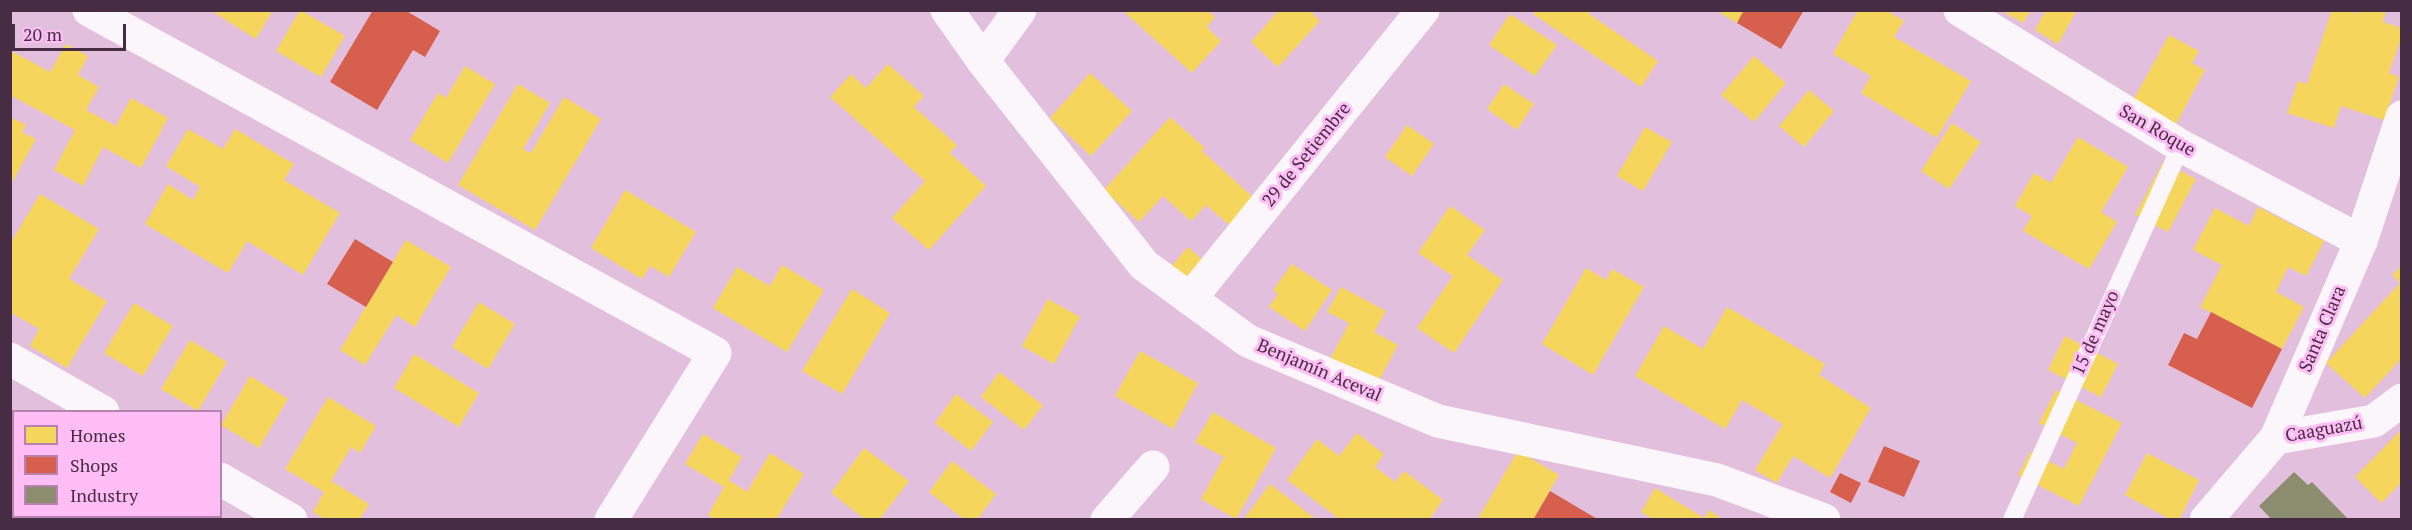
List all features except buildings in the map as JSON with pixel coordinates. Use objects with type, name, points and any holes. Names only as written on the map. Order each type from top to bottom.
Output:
[{"type":"street","points":[[89,10],[715,353],[611,519]]},
{"type":"street","name":"Benjamín Aceval","points":[[947,10],[983,62],[1144,265],[1248,341],[1438,422],[1717,480],[1824,519]]},
{"type":"street","points":[[983,62],[1020,10]]},
{"type":"street","name":"29 de Setiembre","points":[[1190,299],[1423,10]]},
{"type":"street","name":"San Roque","points":[[1960,10],[2181,146],[2361,241]]},
{"type":"street","name":"Santa Clara","points":[[2206,519],[2276,438],[2361,241],[2402,117]]},
{"type":"street","points":[[10,359],[101,410]]},
{"type":"street","name":"Caaguazú","points":[[2276,438],[2374,421],[2402,400]]},
{"type":"street","points":[[1107,519],[1153,467]]},
{"type":"street","points":[[222,480],[291,519]]},
{"type":"lane","name":"15 de mayo","points":[[2012,519],[2181,146]]}]
